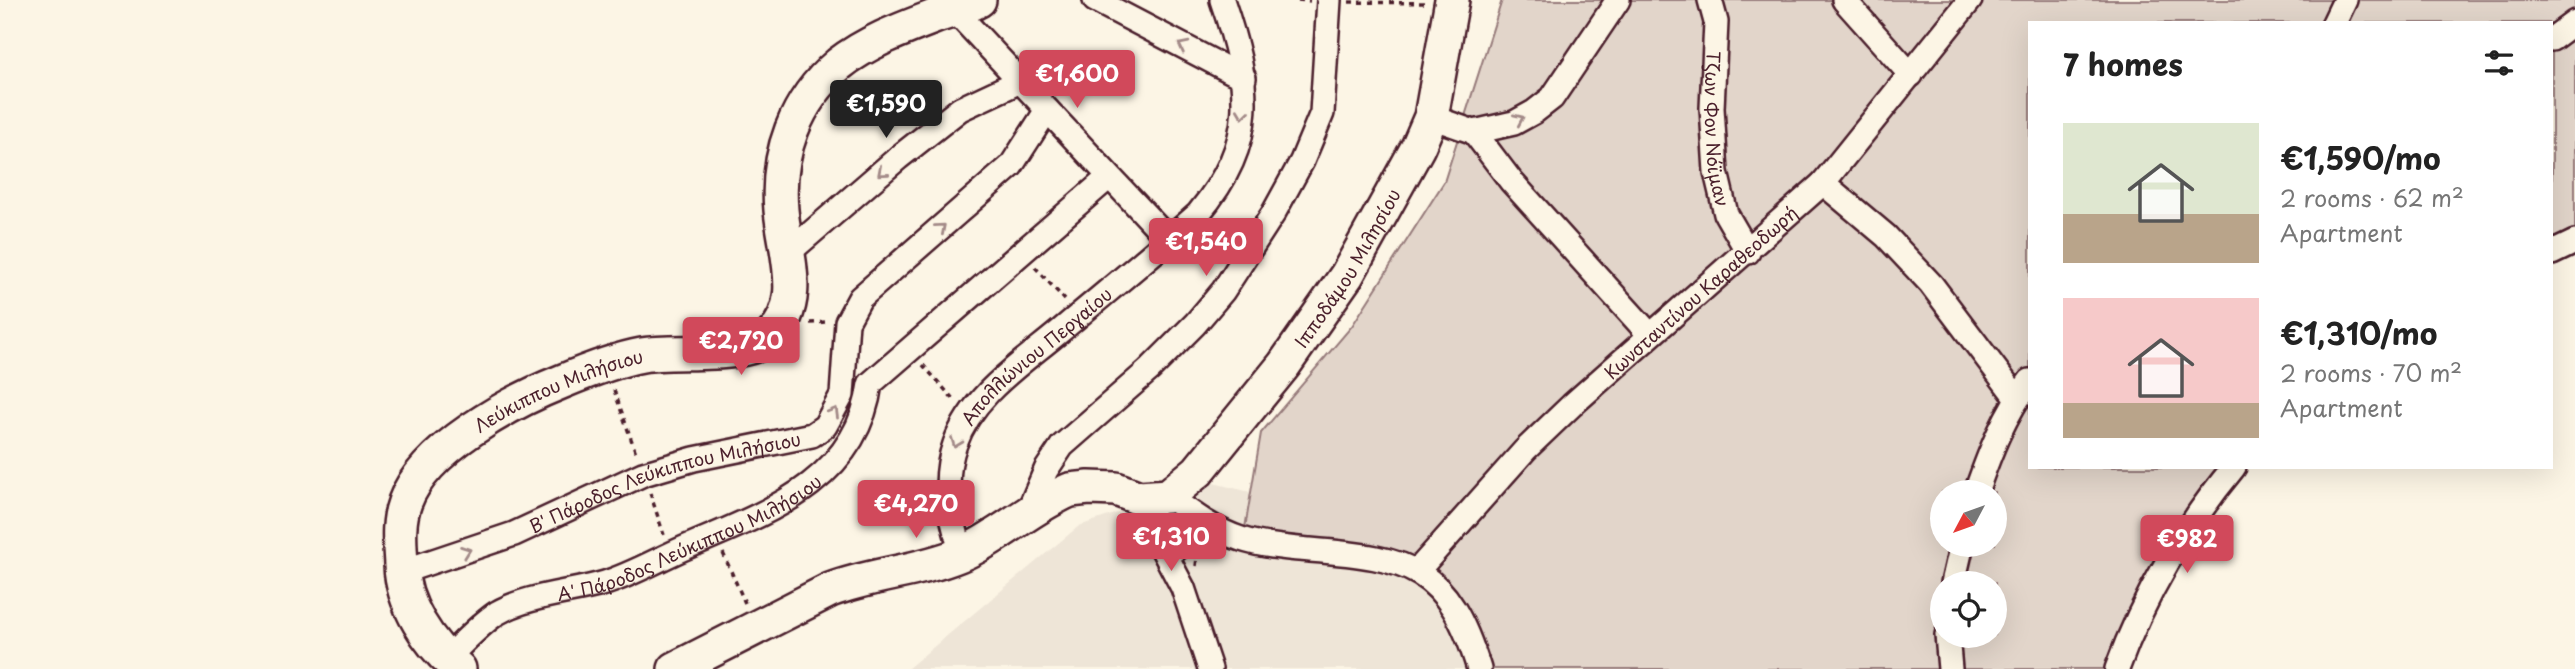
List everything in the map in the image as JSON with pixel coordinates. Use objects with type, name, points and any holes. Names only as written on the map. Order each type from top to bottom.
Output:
[{"type":"street","name":"Απολλώνιου Περγαίου","points":[[962,554],[948,506],[948,495],[954,444],[968,416],[984,397],[1198,214],[1218,190],[1230,165],[1245,113],[1244,78],[1222,0]]},
{"type":"street","points":[[1431,117],[1474,132],[1514,123],[1552,98],[1618,0]]},
{"type":"street","name":"Τζων Φον Νόϊμαν","points":[[1710,0],[1716,22],[1712,108],[1716,172],[1726,214],[1748,252]]},
{"type":"street","points":[[1844,0],[1911,75]]},
{"type":"street","name":"Κωνσταντίνου Καραθεοδωρή","points":[[1418,570],[1525,450],[1650,335],[1748,252],[1823,183],[1970,0]]},
{"type":"street","points":[[2335,21],[2345,0]]},
{"type":"street","points":[[1028,512],[1052,458],[1062,446],[1149,370],[1195,324],[1223,291],[1272,214],[1302,161],[1322,113],[1329,1]]},
{"type":"street","points":[[1106,2],[1244,78]]},
{"type":"street","name":"Ιπποδάμου Μιλησίου","points":[[1168,496],[1198,471],[1317,320],[1375,228],[1431,117],[1452,2]]},
{"type":"street","points":[[782,325],[790,309],[788,253],[781,210],[784,145],[797,117],[816,87],[840,64],[901,30],[966,5],[1020,81],[1168,240]]},
{"type":"street","points":[[2553,38],[2575,22]]},
{"type":"street","points":[[788,253],[898,158],[960,110],[1020,81]]},
{"type":"street","points":[[847,321],[860,298],[1011,166],[1047,110]]},
{"type":"street","points":[[1474,132],[1511,181],[1650,335]]},
{"type":"street","name":"Α' Πάροδος Λεύκιππου Μιλήσιου","points":[[452,664],[498,613],[607,583],[715,535],[788,499],[816,481],[837,462],[860,428],[870,384],[1109,177]]},
{"type":"street","points":[[1823,183],[1886,236],[2023,390],[1992,446],[1980,480]]},
{"type":"street","points":[[2553,253],[2575,242]]},
{"type":"street","name":"Β' Πάροδος Λεύκιππου Μιλήσιου","points":[[401,572],[514,534],[643,474],[694,458],[812,435],[825,426],[842,395],[847,321]]},
{"type":"street","name":"Λεύκιππου Μιλήσιου","points":[[452,664],[418,620],[405,593],[401,572],[399,522],[405,501],[415,483],[442,453],[517,403],[606,365],[642,355],[748,349],[768,340],[782,325]]},
{"type":"street","points":[[2117,669],[2154,586],[2226,470]]},
{"type":"street","points":[[675,669],[850,583],[932,565],[962,554],[1052,498],[1080,489],[1116,489],[1139,498],[1168,496],[1208,525],[1243,540],[1372,556],[1418,570],[1439,587],[1456,608],[1479,669]]},
{"type":"street","points":[[1168,496],[1171,541],[1183,588],[1210,669]]},
{"type":"street","points":[[1946,648],[1950,669]]},
{"type":"path","points":[[1298,0],[1452,2]]},
{"type":"path","points":[[1022,253],[1079,315]]},
{"type":"path","points":[[782,325],[847,321]]},
{"type":"path","points":[[909,350],[968,416]]},
{"type":"path","points":[[606,365],[670,554]]},
{"type":"path","points":[[715,535],[756,628]]},
{"type":"shaded area","points":[[1502,0],[2575,0],[2575,242],[2553,253],[2553,21],[2028,21],[2028,469],[2233,469],[2117,669],[1479,669],[1418,570],[1243,540],[1261,433],[1352,326],[1444,182]]},
{"type":"shaded area","points":[[1209,482],[1490,550],[1530,669],[907,669],[1079,526]]}]
